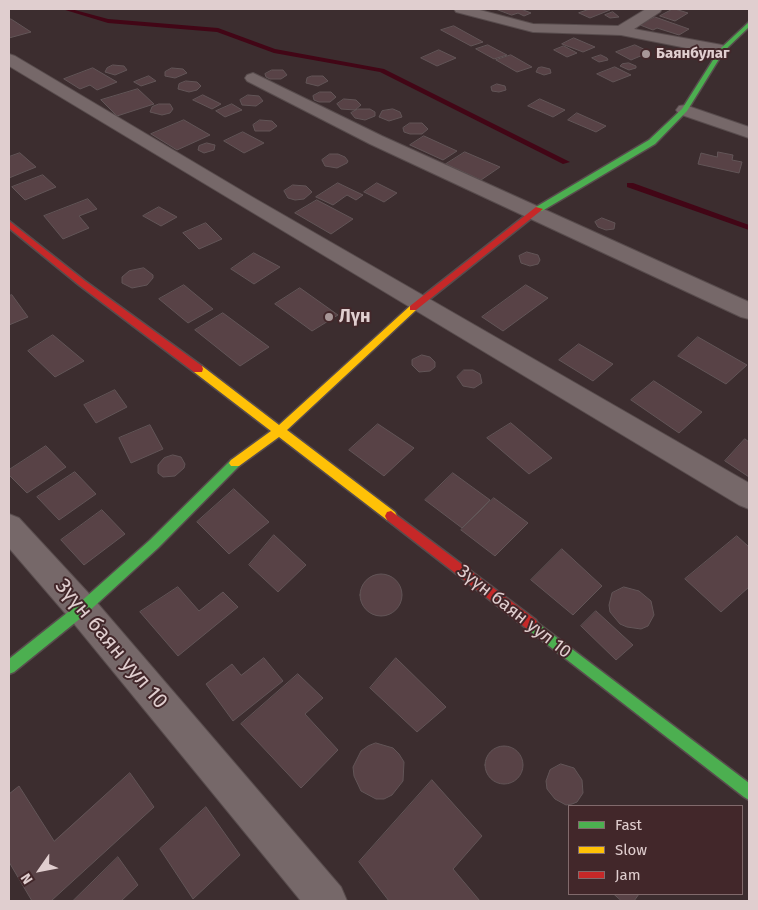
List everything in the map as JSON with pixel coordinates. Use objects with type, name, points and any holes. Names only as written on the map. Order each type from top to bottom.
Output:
[{"type":"street","points":[[461,9],[533,28],[621,31],[722,50]]},
{"type":"street","points":[[621,31],[656,9]]},
{"type":"street","points":[[9,667],[82,608],[154,544],[229,467],[280,430],[419,303],[535,212],[652,142],[685,110],[722,50],[746,29]]},
{"type":"street","points":[[9,59],[247,202],[749,497]]},
{"type":"street","points":[[253,78],[376,140],[749,311]]},
{"type":"street","points":[[685,110],[749,133]]},
{"type":"street","name":"Зүүн баян уул 10","points":[[9,224],[82,283],[280,430],[749,792]]},
{"type":"street","name":"Зүүн баян уул 10","points":[[9,527],[82,608],[327,901]]},
{"type":"building","points":[[496,9],[521,9],[531,13],[524,16],[518,13],[512,15]]},
{"type":"building","points":[[590,9],[610,10],[590,18],[579,13]]},
{"type":"building","points":[[673,9],[688,13],[675,21],[660,16]]},
{"type":"building","points":[[613,12],[619,17],[610,18],[605,15]]},
{"type":"building","points":[[655,17],[689,29],[679,35],[657,28],[653,30],[640,25]]},
{"type":"building","points":[[9,19],[11,19],[31,32],[9,38]]},
{"type":"building","points":[[454,26],[483,42],[471,46],[441,30]]},
{"type":"building","points":[[574,38],[595,47],[583,52],[562,44]]},
{"type":"building","points":[[488,45],[507,55],[494,59],[476,49]]},
{"type":"building","points":[[635,45],[650,52],[631,60],[616,52]]},
{"type":"building","points":[[564,46],[577,53],[567,57],[554,50]]},
{"type":"building","points":[[439,50],[456,58],[437,66],[421,58]]},
{"type":"building","points":[[511,55],[532,67],[517,72],[496,60]]},
{"type":"building","points":[[601,55],[608,60],[599,62],[592,58]]},
{"type":"building","points":[[629,63],[636,66],[636,68],[629,70],[620,66],[622,64]]},
{"type":"building","points":[[113,65],[124,66],[127,70],[115,75],[105,72],[107,68]]},
{"type":"building","points":[[615,67],[631,75],[613,82],[597,74]]},
{"type":"building","points":[[93,68],[117,82],[97,90],[90,85],[80,89],[64,79]]},
{"type":"building","points":[[172,68],[183,69],[187,73],[175,78],[165,76],[165,72]]},
{"type":"building","points":[[538,68],[550,69],[551,73],[544,75],[536,72]]},
{"type":"building","points":[[272,70],[283,70],[287,75],[281,79],[266,77],[265,74]]},
{"type":"building","points":[[149,76],[156,81],[141,86],[134,82]]},
{"type":"building","points":[[323,76],[328,81],[318,86],[306,83],[307,78]]},
{"type":"building","points":[[186,81],[197,82],[201,86],[197,90],[189,92],[178,89],[179,84]]},
{"type":"building","points":[[497,84],[505,86],[506,90],[492,91],[491,87]]},
{"type":"building","points":[[138,89],[154,104],[117,116],[101,100]]},
{"type":"building","points":[[320,92],[331,92],[336,97],[330,102],[314,100],[313,96]]},
{"type":"building","points":[[203,95],[221,104],[212,109],[193,100]]},
{"type":"building","points":[[248,95],[259,96],[263,101],[256,106],[242,105],[240,100]]},
{"type":"building","points":[[344,99],[356,100],[361,105],[355,110],[341,109],[337,104]]},
{"type":"building","points":[[540,99],[565,110],[553,117],[528,106]]},
{"type":"building","points":[[159,104],[170,104],[173,109],[170,113],[162,115],[150,112],[152,107]]},
{"type":"building","points":[[232,104],[242,110],[225,117],[216,111]]},
{"type":"building","points":[[358,109],[370,109],[375,112],[375,116],[365,120],[355,118],[351,113]]},
{"type":"building","points":[[393,109],[400,112],[402,117],[389,121],[379,117],[382,111]]},
{"type":"building","points":[[577,113],[606,126],[596,132],[568,120]]},
{"type":"building","points":[[184,120],[210,135],[177,150],[151,134]]},
{"type":"building","points":[[260,120],[272,121],[277,126],[270,131],[255,131],[253,125]]},
{"type":"building","points":[[410,123],[422,123],[428,129],[422,134],[404,132],[403,128]]},
{"type":"building","points":[[243,132],[264,143],[244,153],[224,141]]},
{"type":"building","points":[[424,136],[457,151],[443,160],[410,145]]},
{"type":"building","points":[[207,143],[215,145],[214,150],[204,153],[198,150],[199,146]]},
{"type":"building","points":[[465,152],[500,167],[481,180],[446,164]]},
{"type":"building","points":[[718,152],[733,155],[732,160],[742,162],[739,173],[698,164],[701,153],[717,157]]},
{"type":"building","points":[[20,153],[36,167],[9,178],[9,157]]},
{"type":"building","points":[[330,154],[338,154],[345,157],[348,161],[337,168],[325,166],[322,160]]},
{"type":"building","points":[[43,175],[56,187],[25,200],[12,187]]},
{"type":"building","points":[[338,183],[363,195],[356,200],[347,195],[333,205],[316,197]]},
{"type":"building","points":[[377,183],[397,193],[384,202],[364,192]]},
{"type":"building","points":[[293,185],[306,186],[312,192],[304,199],[295,200],[288,198],[284,191]]},
{"type":"building","points":[[88,199],[97,209],[79,216],[89,228],[63,239],[44,216]]},
{"type":"building","points":[[317,200],[353,219],[331,234],[295,213]]},
{"type":"building","points":[[159,207],[177,217],[161,226],[143,216]]},
{"type":"building","points":[[602,218],[615,223],[614,229],[606,230],[598,227],[595,222]]},
{"type":"building","points":[[206,223],[222,239],[199,249],[183,233]]},
{"type":"building","points":[[527,252],[538,255],[540,260],[538,264],[530,266],[521,263],[519,256]]},
{"type":"building","points":[[254,253],[280,267],[254,284],[231,269]]},
{"type":"building","points":[[144,268],[153,275],[153,278],[147,285],[132,288],[122,283],[122,277],[129,271]]},
{"type":"building","points":[[184,285],[213,309],[188,323],[159,299]]},
{"type":"building","points":[[526,285],[548,298],[503,331],[482,317]]},
{"type":"building","points":[[300,288],[338,315],[312,331],[275,304]]},
{"type":"building","points":[[12,295],[28,317],[9,325],[9,296]]},
{"type":"building","points":[[223,313],[269,347],[240,366],[195,330]]},
{"type":"building","points":[[53,335],[84,361],[55,377],[28,351]]},
{"type":"building","points":[[698,337],[747,365],[726,384],[678,356]]},
{"type":"building","points":[[579,344],[613,364],[593,381],[559,360]]},
{"type":"building","points":[[422,355],[430,357],[435,362],[435,367],[430,371],[419,372],[412,365],[412,360]]},
{"type":"building","points":[[464,370],[473,370],[480,374],[482,383],[474,388],[463,386],[457,377]]},
{"type":"building","points":[[654,381],[702,412],[679,433],[631,400]]},
{"type":"building","points":[[115,390],[127,407],[96,423],[84,405]]},
{"type":"building","points":[[511,423],[552,458],[529,474],[487,438]]},
{"type":"building","points":[[378,424],[414,448],[384,476],[349,450]]},
{"type":"building","points":[[150,425],[163,449],[131,463],[119,438]]},
{"type":"building","points":[[745,439],[749,442],[749,477],[725,461]]},
{"type":"building","points":[[46,446],[66,467],[27,493],[9,475],[9,470]]},
{"type":"building","points":[[173,455],[181,457],[185,464],[184,468],[175,476],[163,477],[158,473],[158,465],[164,458]]},
{"type":"building","points":[[75,472],[96,494],[59,520],[37,497]]},
{"type":"building","points":[[453,473],[490,500],[462,528],[425,500]]},
{"type":"building","points":[[234,489],[269,522],[229,554],[197,522]]},
{"type":"building","points":[[494,498],[528,523],[495,556],[461,530]]},
{"type":"building","points":[[102,510],[125,534],[84,565],[61,540]]},
{"type":"building","points":[[274,535],[306,565],[278,592],[249,565]]},
{"type":"building","points":[[737,536],[749,547],[749,587],[721,612],[685,579]]},
{"type":"building","points":[[562,549],[602,586],[573,615],[531,580]]},
{"type":"building","points":[[385,574],[393,577],[399,583],[402,595],[399,607],[393,613],[377,616],[369,613],[363,607],[360,591],[363,583],[369,577]]},
{"type":"building","points":[[178,587],[199,611],[223,592],[238,607],[178,656],[140,612]]},
{"type":"building","points":[[624,587],[639,591],[651,601],[654,615],[648,626],[641,629],[627,627],[620,624],[610,612],[609,605],[612,593]]},
{"type":"building","points":[[596,611],[633,645],[616,660],[581,626]]},
{"type":"building","points":[[264,658],[283,681],[233,721],[206,684],[232,664],[241,675]]},
{"type":"building","points":[[396,658],[446,707],[417,732],[370,688]]},
{"type":"building","points":[[298,674],[323,698],[305,714],[338,750],[301,788],[241,724]]},
{"type":"building","points":[[376,743],[393,748],[404,762],[403,781],[392,795],[384,799],[376,799],[361,791],[354,776],[353,767],[361,751]]},
{"type":"building","points":[[504,746],[517,752],[523,765],[517,778],[504,784],[491,778],[485,765],[491,752]]},
{"type":"building","points":[[561,764],[574,768],[582,780],[583,793],[577,802],[572,804],[566,805],[555,799],[547,789],[546,781],[550,770]]},
{"type":"building","points":[[130,773],[154,807],[51,901],[32,901],[9,862],[9,794],[19,786],[54,841]]},
{"type":"building","points":[[432,780],[482,836],[453,869],[480,901],[389,901],[359,862]]},
{"type":"building","points":[[206,807],[240,855],[193,899],[160,849]]},
{"type":"building","points":[[118,857],[138,885],[121,901],[73,901]]},
{"type":"building","points":[[615,895],[638,895],[634,901],[622,901]]},
{"type":"waterway","points":[[65,9],[108,21],[218,30],[274,51],[382,70],[566,162]]},
{"type":"waterway","points":[[630,185],[749,228]]},
{"type":"traffic: fast","points":[[539,209],[652,142],[685,110],[722,50],[749,24]]},
{"type":"traffic: fast","points":[[9,667],[82,609],[154,544],[235,463]]},
{"type":"traffic: fast","points":[[531,624],[749,792]]},
{"type":"traffic: slow","points":[[235,463],[280,430],[413,308]]},
{"type":"traffic: slow","points":[[198,369],[391,516]]},
{"type":"traffic: jam","points":[[413,308],[539,209]]},
{"type":"traffic: jam","points":[[9,224],[82,283],[198,369]]},
{"type":"traffic: jam","points":[[391,516],[531,624]]},
{"type":"place","name":"Баянбулаг","points":[[646,54]]},
{"type":"place","name":"Лүн","points":[[329,317]]}]
